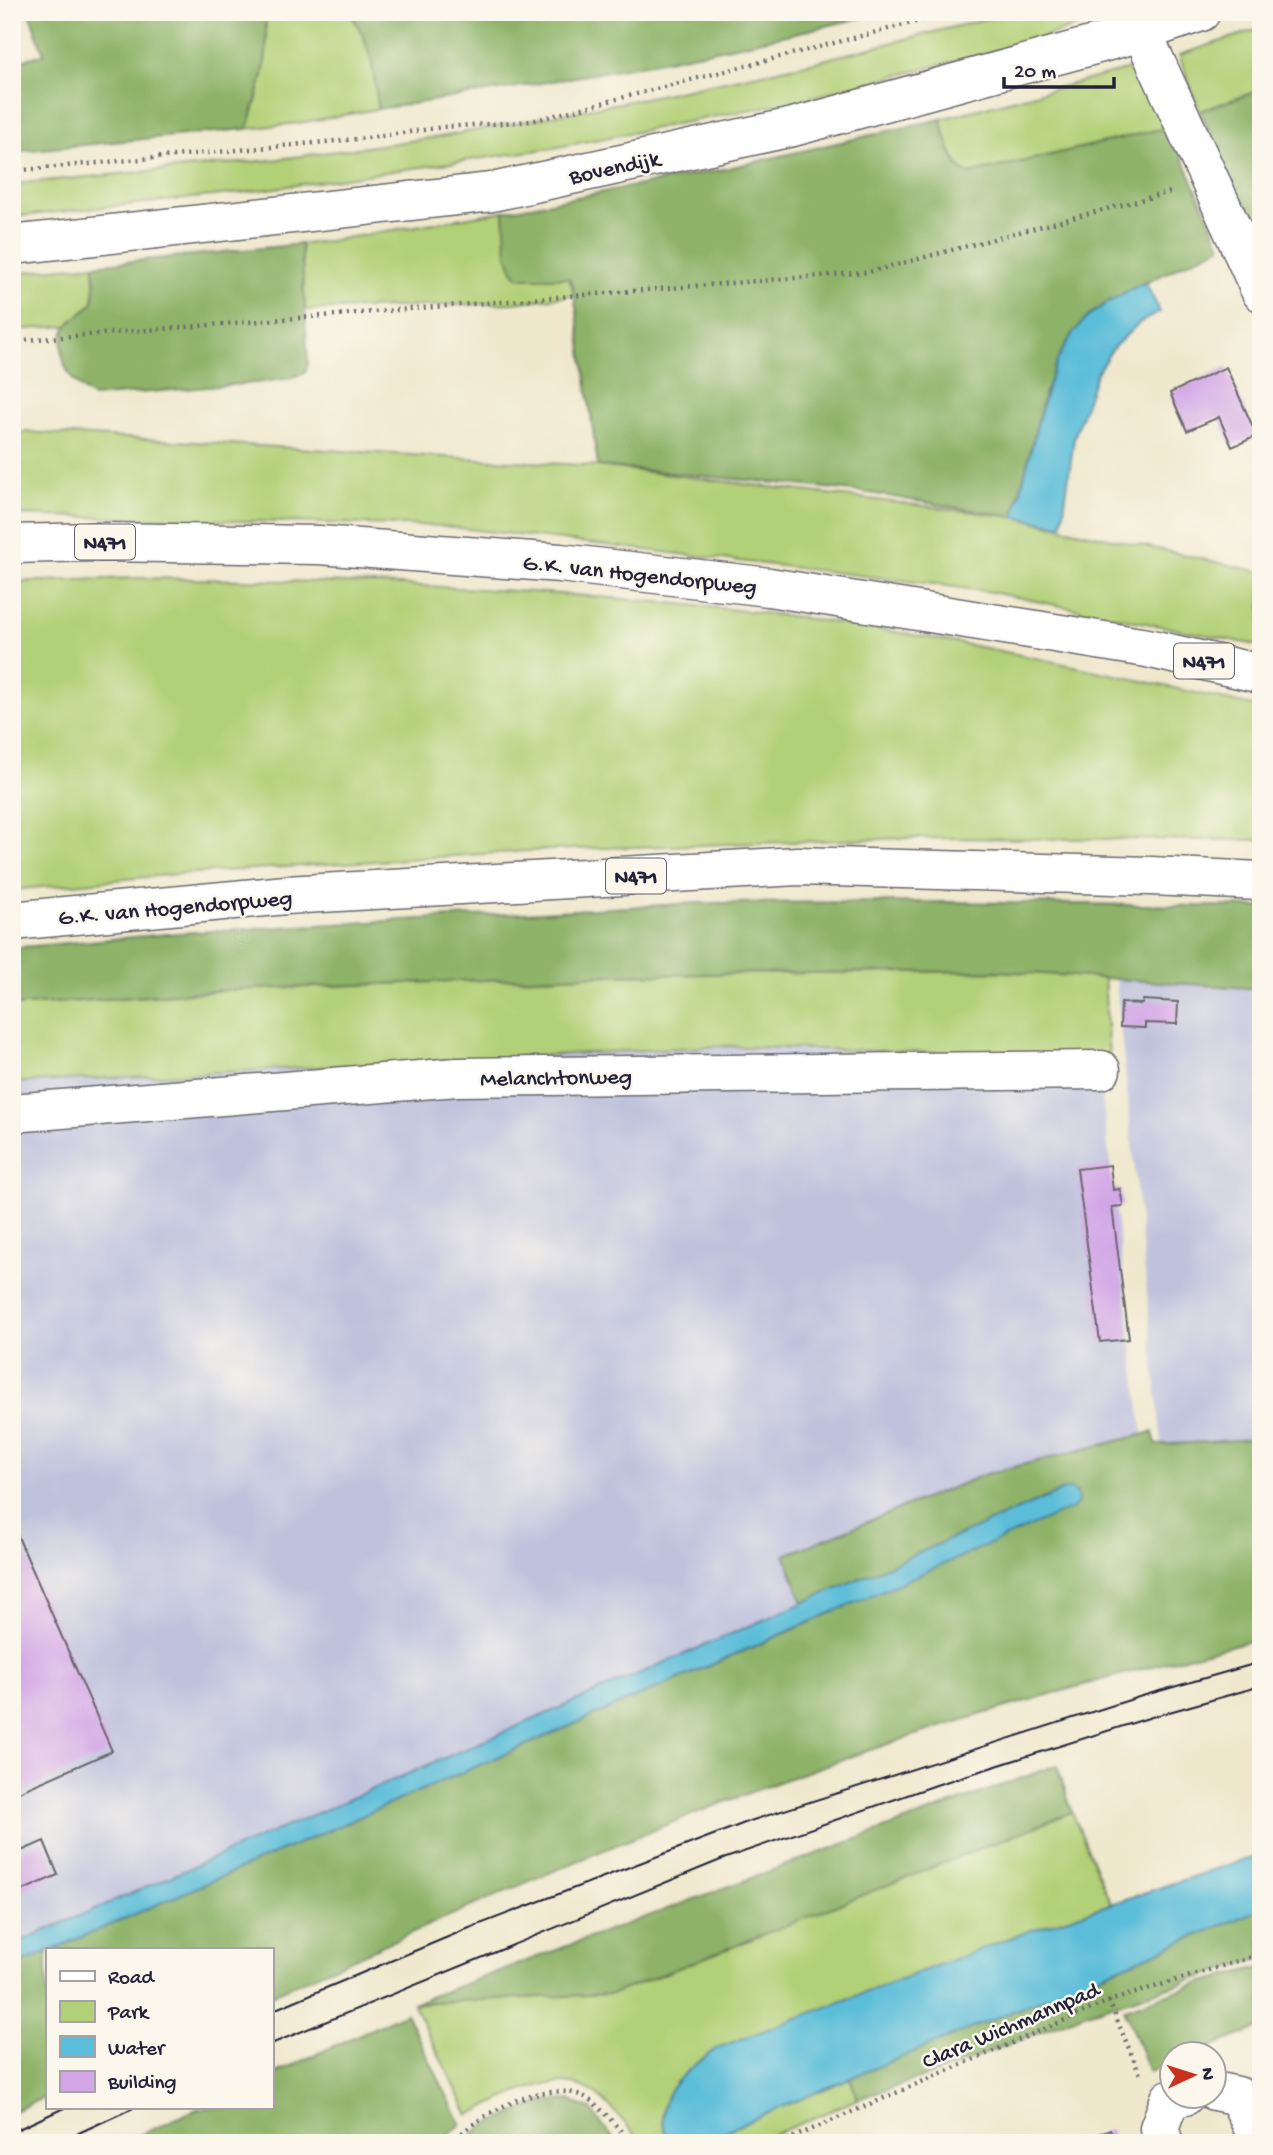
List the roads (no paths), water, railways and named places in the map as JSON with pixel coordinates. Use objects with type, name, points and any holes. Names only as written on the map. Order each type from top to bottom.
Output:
[{"type":"main road","name":"Bovendijk","points":[[12,245],[492,192],[793,127],[1142,32],[1201,12]]},
{"type":"main road","points":[[1142,32],[1261,292]]},
{"type":"main road","name":"G.K. van Hogendorpweg","points":[[12,544],[95,542],[319,545],[559,562],[769,587],[1147,648],[1261,674]]},
{"type":"main road","name":"G.K. van Hogendorpweg","points":[[12,921],[286,895],[797,866],[1261,881]]},
{"type":"main road","name":"Melanchtonweg","points":[[12,1113],[457,1077],[1101,1070]]},
{"type":"main road","points":[[1228,2094],[1238,2096],[1254,2130],[1255,2143]]},
{"type":"water","points":[[1145,282],[1160,312],[1139,323],[1113,348],[1096,374],[1074,438],[1062,525],[1014,517],[1052,372],[1067,342],[1095,311]]},
{"type":"water","points":[[1066,1489],[1077,1493],[1078,1502],[1073,1508],[57,1948],[46,1948],[46,1952],[12,1967],[12,1945]]},
{"type":"water","points":[[1261,1854],[1261,1909],[698,2143],[670,2143],[664,2127],[666,2099],[681,2077],[717,2048],[1029,1931]]},
{"type":"tram line","points":[[273,2010],[467,1929],[750,1821],[1142,1696],[1261,1662]]},
{"type":"tram line","points":[[273,2043],[723,1859],[939,1784],[1155,1716],[1261,1686]]},
{"type":"tram line","points":[[12,2132],[60,2110]]},
{"type":"tram line","points":[[57,2143],[129,2110]]}]
